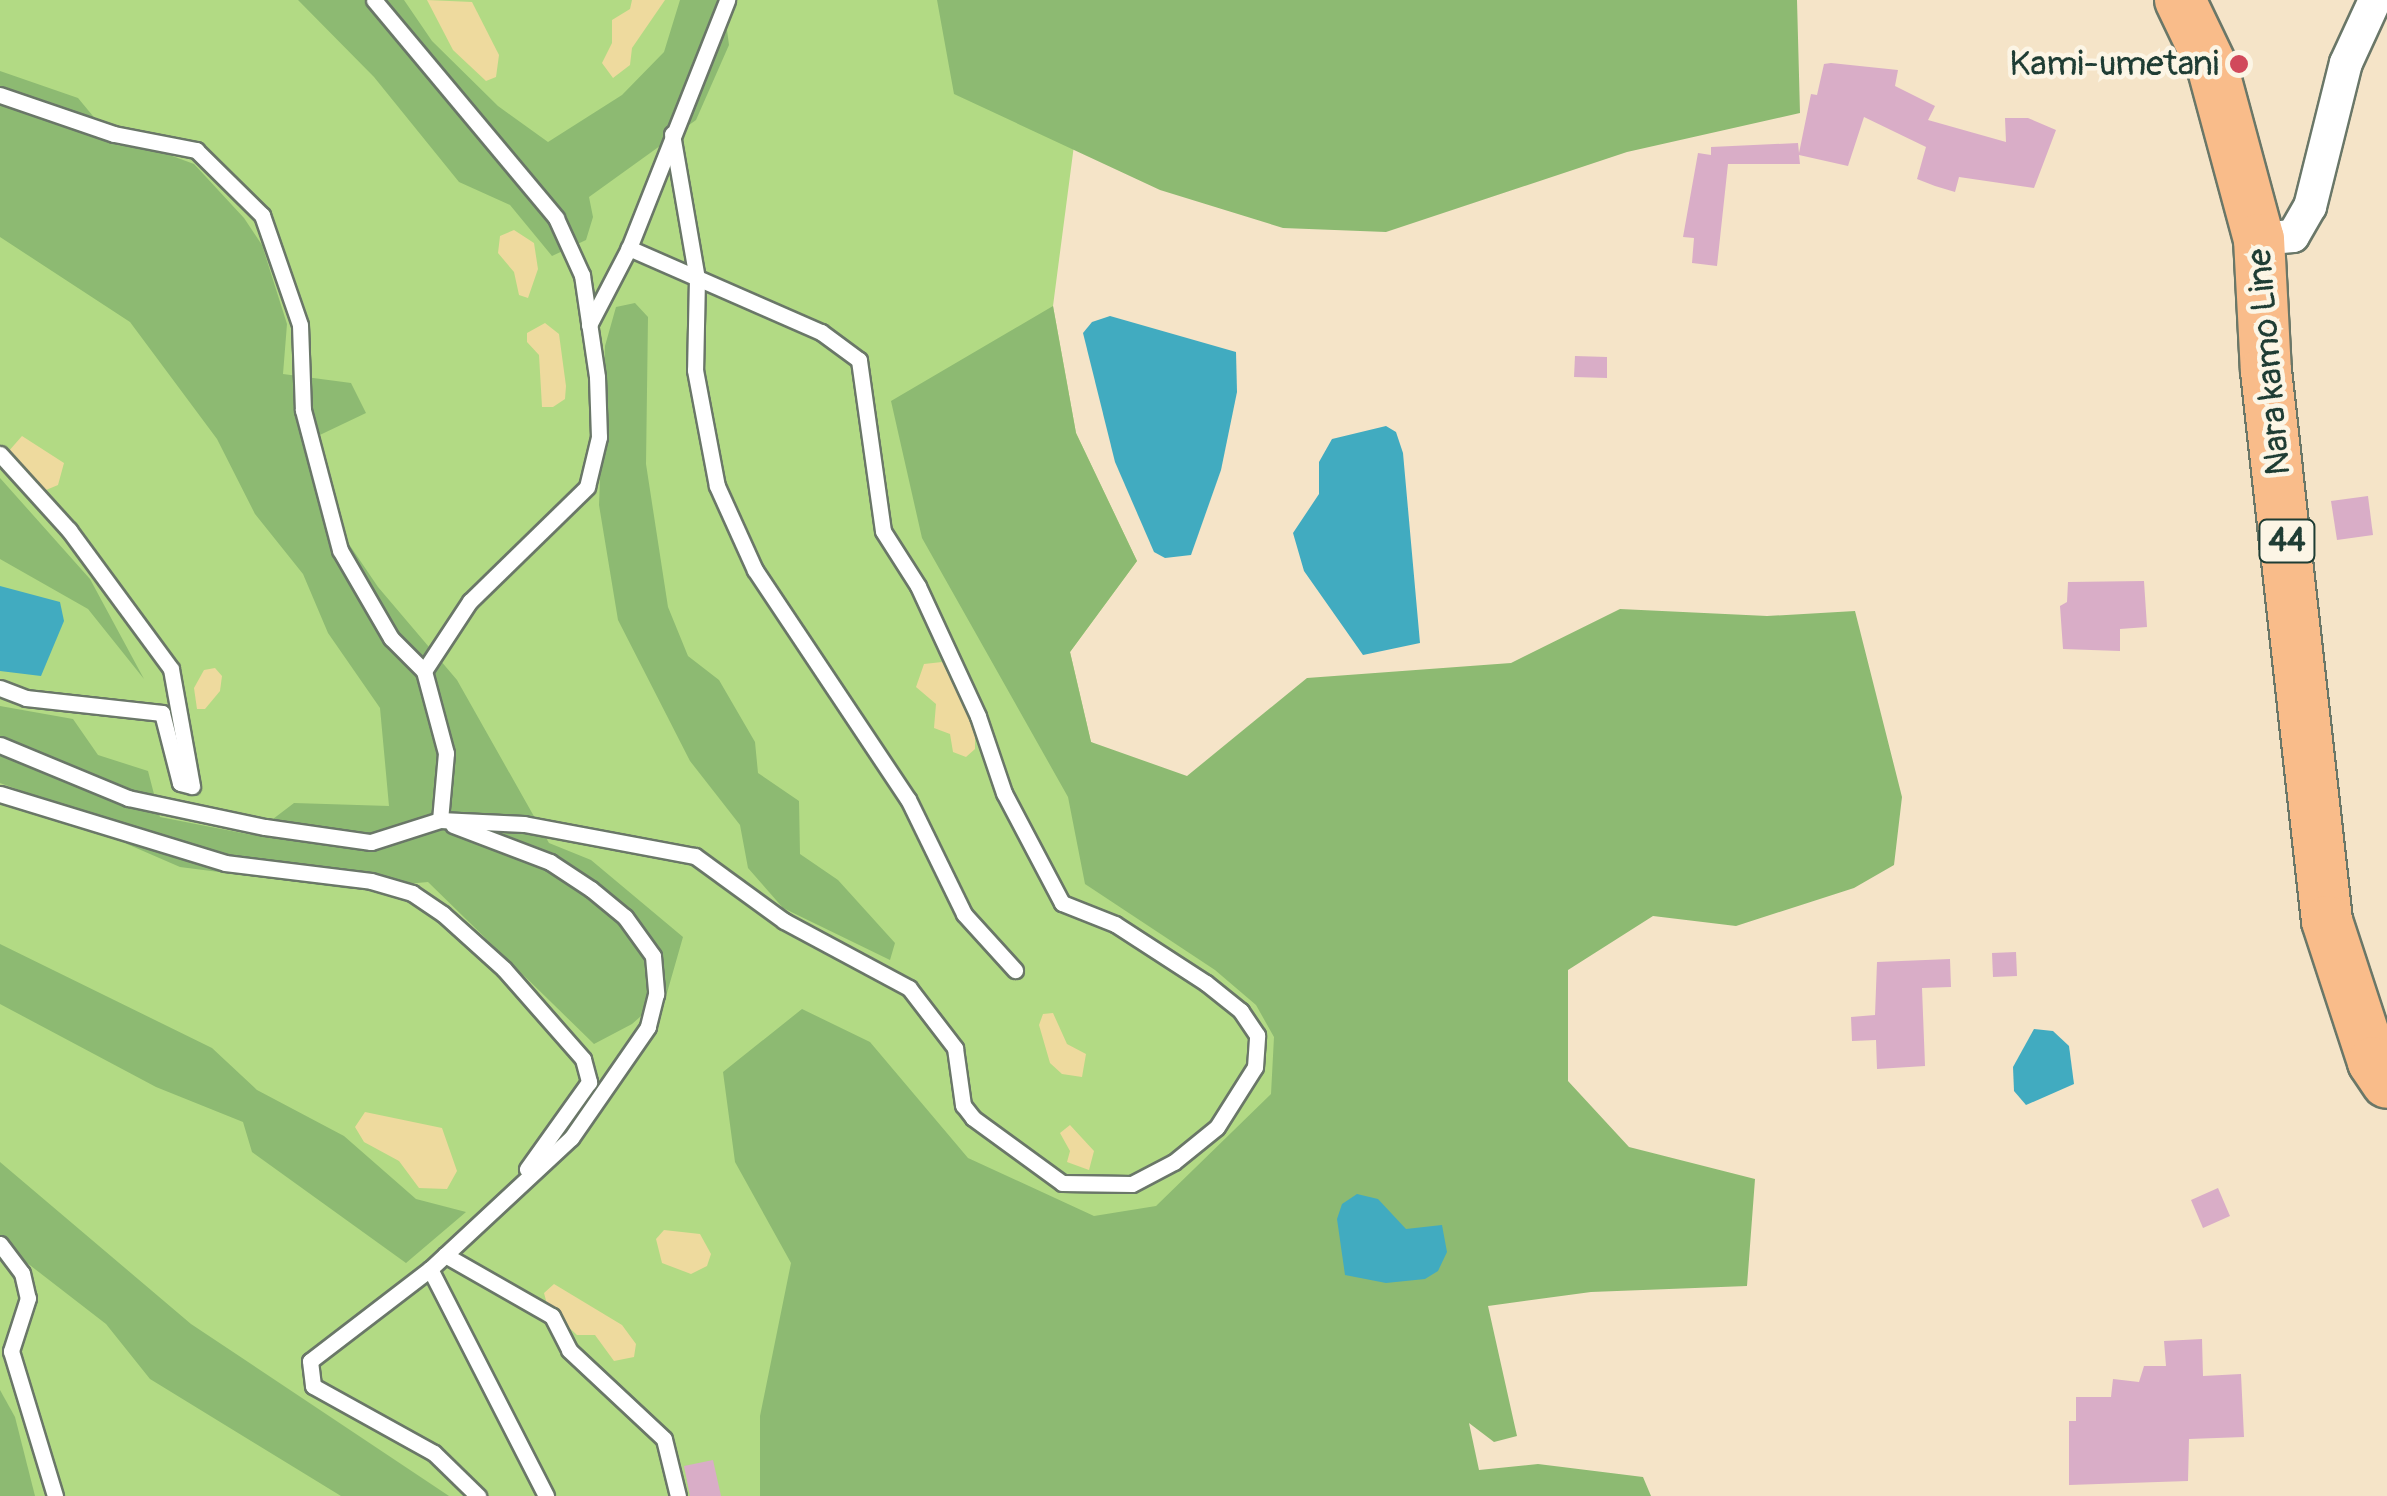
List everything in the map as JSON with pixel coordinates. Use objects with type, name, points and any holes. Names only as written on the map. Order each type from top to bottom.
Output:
[{"type":"main road","name":"Nara kamo Line","points":[[2180,0],[2214,69],[2259,239],[2266,371],[2327,921],[2354,1013],[2387,1083]]},
{"type":"street","points":[[2259,239],[2292,236],[2310,207],[2346,63],[2375,0]]},
{"type":"lane","points":[[374,0],[556,218],[582,275],[599,437],[587,487],[470,601],[424,671]]},
{"type":"lane","points":[[590,326],[629,248],[727,0]]},
{"type":"lane","points":[[0,95],[84,125],[196,150],[262,215],[300,324],[303,410],[340,550],[391,638],[424,671],[446,753],[440,820]]},
{"type":"lane","points":[[672,134],[697,278],[696,370],[704,435],[717,486],[755,570],[908,800],[964,914],[1015,970]]},
{"type":"lane","points":[[0,745],[128,798],[265,827],[371,842],[440,820],[524,824],[695,856],[784,921],[909,988],[956,1048],[963,1105],[974,1118],[1062,1183],[1132,1184],[1174,1162],[1218,1127],[1255,1066],[1257,1035],[1241,1011],[1115,924],[1062,903],[1004,793],[978,716],[918,586],[883,531],[872,415],[859,360],[821,332],[629,248]]},
{"type":"lane","points":[[0,454],[82,546],[171,669],[192,786],[180,783],[162,713],[26,698],[0,688]]},
{"type":"lane","points":[[0,794],[225,862],[371,881],[412,893],[443,914],[547,1016],[583,1059],[589,1082],[504,1200]]},
{"type":"lane","points":[[440,820],[550,862],[625,917],[653,956],[656,994],[648,1027],[572,1138],[430,1269],[310,1362],[313,1386],[434,1453],[478,1496]]},
{"type":"lane","points":[[0,1244],[22,1273],[28,1298],[11,1352],[55,1496]]},
{"type":"lane","points":[[445,1255],[552,1316],[569,1350],[664,1438],[678,1496]]},
{"type":"lane","points":[[430,1269],[546,1496]]},
{"type":"green space","points":[[0,0],[1084,0],[1076,130],[1053,306],[1076,433],[1137,561],[1070,652],[1091,742],[1180,798],[1330,1132],[863,1496],[0,1496]]},
{"type":"green space","points":[[298,0],[404,0],[432,41],[498,106],[548,142],[622,95],[664,52],[680,0],[723,0],[729,45],[696,120],[589,197],[593,217],[586,240],[552,256],[510,205],[459,182],[374,77]]},
{"type":"green space","points":[[937,0],[1797,0],[1800,113],[1627,152],[1386,232],[1283,228],[1160,190],[954,94]]},
{"type":"green space","points":[[0,71],[78,98],[117,145],[156,150],[194,164],[244,218],[262,245],[287,324],[283,374],[351,383],[366,413],[303,443],[319,500],[378,587],[457,680],[549,843],[591,860],[683,937],[667,993],[632,1024],[594,1044],[428,882],[351,889],[180,867],[127,844],[94,817],[0,783],[0,706],[73,719],[98,755],[148,771],[160,817],[252,835],[294,803],[389,806],[380,708],[328,633],[303,574],[255,514],[217,439],[130,322],[0,237]]},
{"type":"green space","points":[[635,303],[648,317],[646,464],[668,607],[688,656],[719,680],[755,742],[758,773],[799,801],[800,854],[838,880],[895,943],[890,960],[783,908],[748,868],[740,825],[690,761],[618,620],[599,505],[605,346],[616,307]]},
{"type":"green space","points":[[1053,306],[1076,433],[1137,561],[1070,652],[1091,742],[1187,776],[1307,678],[1511,663],[1620,609],[1767,616],[1855,611],[1902,797],[1894,865],[1854,888],[1736,926],[1653,916],[1568,970],[1568,1081],[1629,1147],[1755,1179],[1747,1286],[1591,1292],[1488,1306],[1517,1436],[1494,1442],[1469,1423],[1479,1470],[1538,1464],[1643,1477],[1651,1496],[760,1496],[760,1416],[791,1263],[735,1162],[723,1072],[802,1009],[870,1042],[968,1158],[1094,1216],[1156,1206],[1271,1094],[1274,1037],[1256,1005],[1215,970],[1085,884],[1068,797],[922,538],[891,401]]},
{"type":"green space","points":[[0,478],[90,579],[144,679],[88,609],[0,559]]},
{"type":"green space","points":[[0,944],[212,1048],[257,1090],[344,1136],[416,1199],[466,1212],[406,1263],[252,1152],[243,1122],[156,1087],[0,1004]]},
{"type":"green space","points":[[0,1162],[191,1324],[449,1496],[341,1496],[150,1379],[106,1324],[0,1242]]},
{"type":"green space","points":[[0,1390],[15,1417],[35,1496],[0,1496]]},
{"type":"sand","points":[[427,0],[472,2],[499,55],[496,77],[486,81],[453,50]]},
{"type":"sand","points":[[632,0],[665,0],[632,48],[630,65],[613,78],[602,63],[612,43],[612,20],[630,9]]},
{"type":"sand","points":[[514,230],[534,243],[538,269],[528,298],[519,295],[514,272],[498,253],[500,236]]},
{"type":"sand","points":[[545,323],[559,334],[566,386],[565,399],[553,407],[542,407],[539,355],[527,342],[527,333]]},
{"type":"sand","points":[[22,436],[64,463],[58,485],[46,490],[8,452]]},
{"type":"sand","points":[[942,662],[975,727],[975,749],[966,757],[953,752],[950,734],[934,728],[936,704],[916,687],[924,664]]},
{"type":"sand","points":[[215,668],[222,676],[220,691],[205,709],[197,709],[194,688],[204,670]]},
{"type":"sand","points":[[1053,1013],[1067,1044],[1086,1054],[1082,1077],[1062,1074],[1050,1063],[1039,1025],[1043,1014]]},
{"type":"sand","points":[[365,1112],[442,1128],[457,1171],[447,1189],[419,1188],[399,1161],[364,1142],[355,1127]]},
{"type":"sand","points":[[1070,1125],[1094,1151],[1089,1170],[1067,1162],[1070,1151],[1060,1133]]},
{"type":"sand","points":[[664,1230],[700,1234],[711,1254],[707,1266],[691,1274],[662,1263],[656,1239]]},
{"type":"sand","points":[[554,1284],[622,1325],[636,1344],[634,1357],[614,1361],[595,1335],[577,1335],[548,1308],[544,1293]]},
{"type":"water","points":[[1110,316],[1236,352],[1237,392],[1221,470],[1191,555],[1165,558],[1154,552],[1115,462],[1083,333],[1092,322]]},
{"type":"water","points":[[1386,426],[1396,432],[1403,453],[1420,643],[1363,655],[1304,571],[1293,533],[1319,494],[1319,462],[1332,439]]},
{"type":"water","points":[[0,586],[60,602],[64,621],[41,676],[0,671]]},
{"type":"water","points":[[2034,1029],[2053,1031],[2069,1046],[2074,1084],[2026,1105],[2014,1091],[2013,1067]]},
{"type":"water","points":[[1357,1194],[1378,1199],[1406,1229],[1442,1225],[1447,1252],[1438,1271],[1425,1279],[1386,1283],[1345,1275],[1337,1219],[1342,1204]]},
{"type":"building","points":[[1824,64],[1898,70],[1895,86],[1935,106],[1928,120],[2006,142],[2005,118],[2028,118],[2056,130],[2034,188],[1959,177],[1955,192],[1917,179],[1926,147],[1864,117],[1848,166],[1799,155],[1800,164],[1728,164],[1717,266],[1692,263],[1694,238],[1683,237],[1698,153],[1711,155],[1711,147],[1798,143],[1799,153],[1811,94],[1817,95]]},
{"type":"building","points":[[1575,356],[1607,357],[1607,378],[1574,377]]},
{"type":"building","points":[[2368,496],[2373,535],[2337,540],[2331,501]]},
{"type":"building","points":[[2144,581],[2147,627],[2120,629],[2120,651],[2063,649],[2060,606],[2067,602],[2068,582]]},
{"type":"building","points":[[2016,952],[2017,976],[1993,977],[1992,953]]},
{"type":"building","points":[[1950,959],[1951,987],[1922,988],[1925,1066],[1877,1069],[1876,1040],[1852,1041],[1851,1017],[1875,1015],[1877,962]]},
{"type":"building","points":[[2218,1188],[2230,1216],[2203,1228],[2191,1200]]},
{"type":"building","points":[[2202,1339],[2203,1376],[2241,1374],[2244,1437],[2189,1439],[2188,1481],[2069,1485],[2069,1421],[2076,1421],[2076,1397],[2111,1397],[2113,1379],[2139,1382],[2144,1366],[2166,1366],[2164,1341]]},
{"type":"building","points":[[713,1460],[721,1496],[690,1496],[684,1466]]},
{"type":"place","name":"Kami-umetani","points":[[2239,64]]}]
